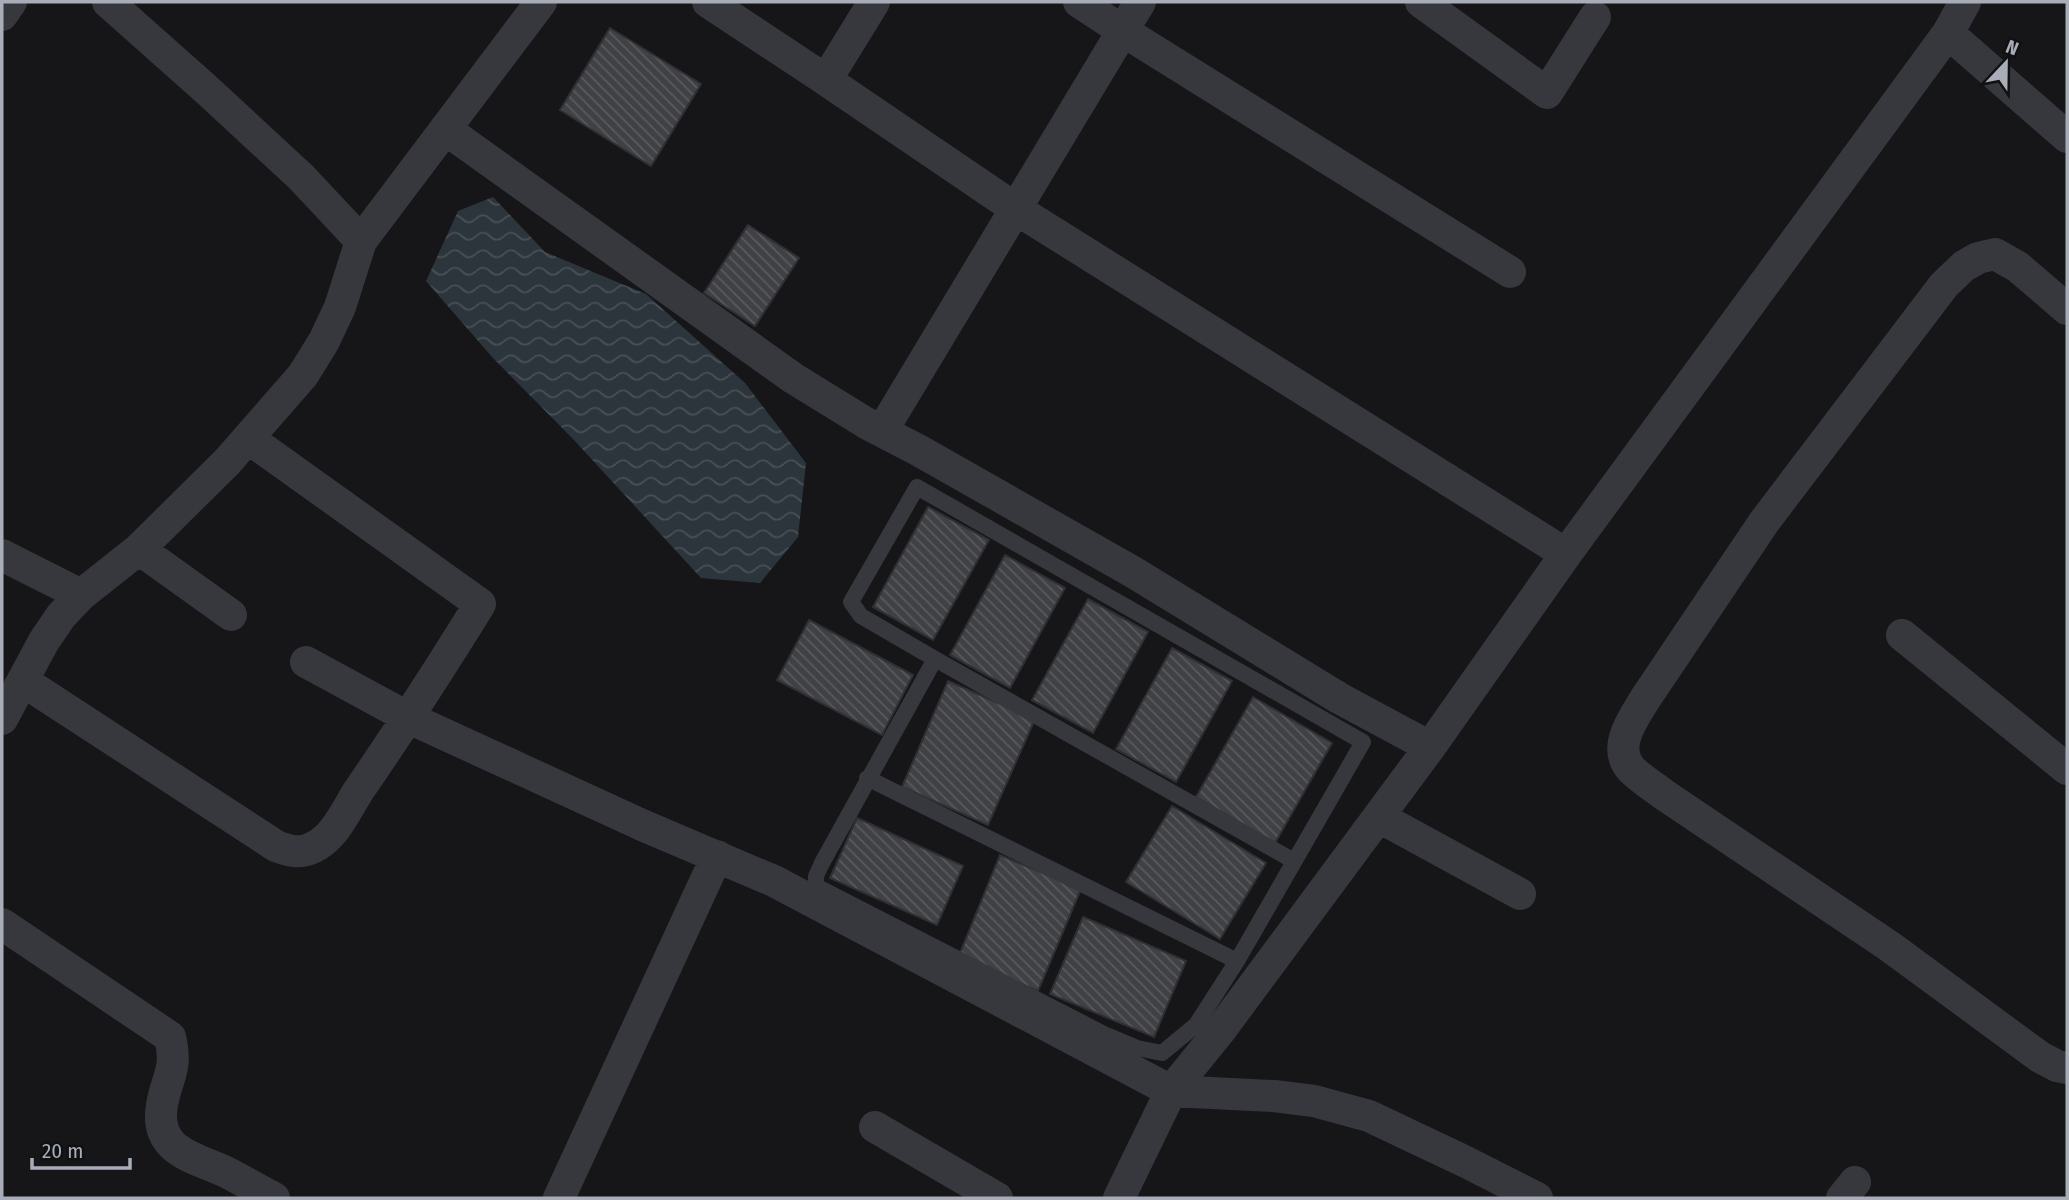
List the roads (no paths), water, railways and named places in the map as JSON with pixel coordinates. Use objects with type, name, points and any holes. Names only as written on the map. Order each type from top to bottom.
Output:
[{"type":"street","points":[[2,15],[11,2]]},
{"type":"street","points":[[108,2],[301,177],[361,241]]},
{"type":"street","points":[[2,719],[44,641],[61,616],[81,595],[139,549],[227,462],[303,375],[324,341],[340,307],[361,241],[541,2]]},
{"type":"street","points":[[708,2],[1016,209],[1566,554]]},
{"type":"street","points":[[826,80],[874,2]]},
{"type":"street","points":[[1079,2],[1510,272]]},
{"type":"street","points":[[882,431],[1140,2]]},
{"type":"street","points":[[1421,2],[1547,93],[1595,17]]},
{"type":"street","points":[[1119,1198],[1171,1091],[1208,1029],[1379,817],[1566,554],[1948,33],[1965,2]]},
{"type":"street","points":[[1948,33],[2067,137]]},
{"type":"street","points":[[445,129],[832,404],[1109,558],[1339,698],[1430,747]]},
{"type":"street","points":[[2067,309],[2018,267],[1995,254],[1978,258],[1964,266],[1944,285],[1765,522],[1645,699],[1629,727],[1623,747],[1632,770],[1663,794],[1889,946],[2040,1057],[2067,1068]]},
{"type":"street","points":[[23,681],[276,846],[293,853],[313,848],[332,833],[409,718],[480,604],[248,438]]},
{"type":"street","points":[[139,549],[231,615]]},
{"type":"street","points":[[2,555],[81,595]]},
{"type":"street","points":[[1902,635],[2067,769]]},
{"type":"street","points":[[306,662],[409,718],[642,825],[774,881],[1171,1091],[1274,1096],[1314,1101],[1369,1116],[1537,1198]]},
{"type":"street","points":[[1379,817],[1520,894]]},
{"type":"street","points":[[559,1198],[717,856]]},
{"type":"street","points":[[2,924],[170,1037],[174,1054],[172,1074],[160,1119],[163,1134],[178,1151],[226,1172],[274,1198]]},
{"type":"street","points":[[875,1127],[997,1198]]},
{"type":"lane","points":[[934,659],[821,863],[816,876],[816,886],[1106,1035],[1137,1048],[1162,1054],[1208,1029],[1237,961],[1363,742],[917,487],[851,603],[862,616],[1294,861]]},
{"type":"lane","points":[[867,778],[1237,961]]},
{"type":"water","points":[[493,197],[545,252],[646,294],[745,383],[806,463],[798,537],[760,583],[701,578],[573,439],[492,357],[426,281],[458,211]]}]
